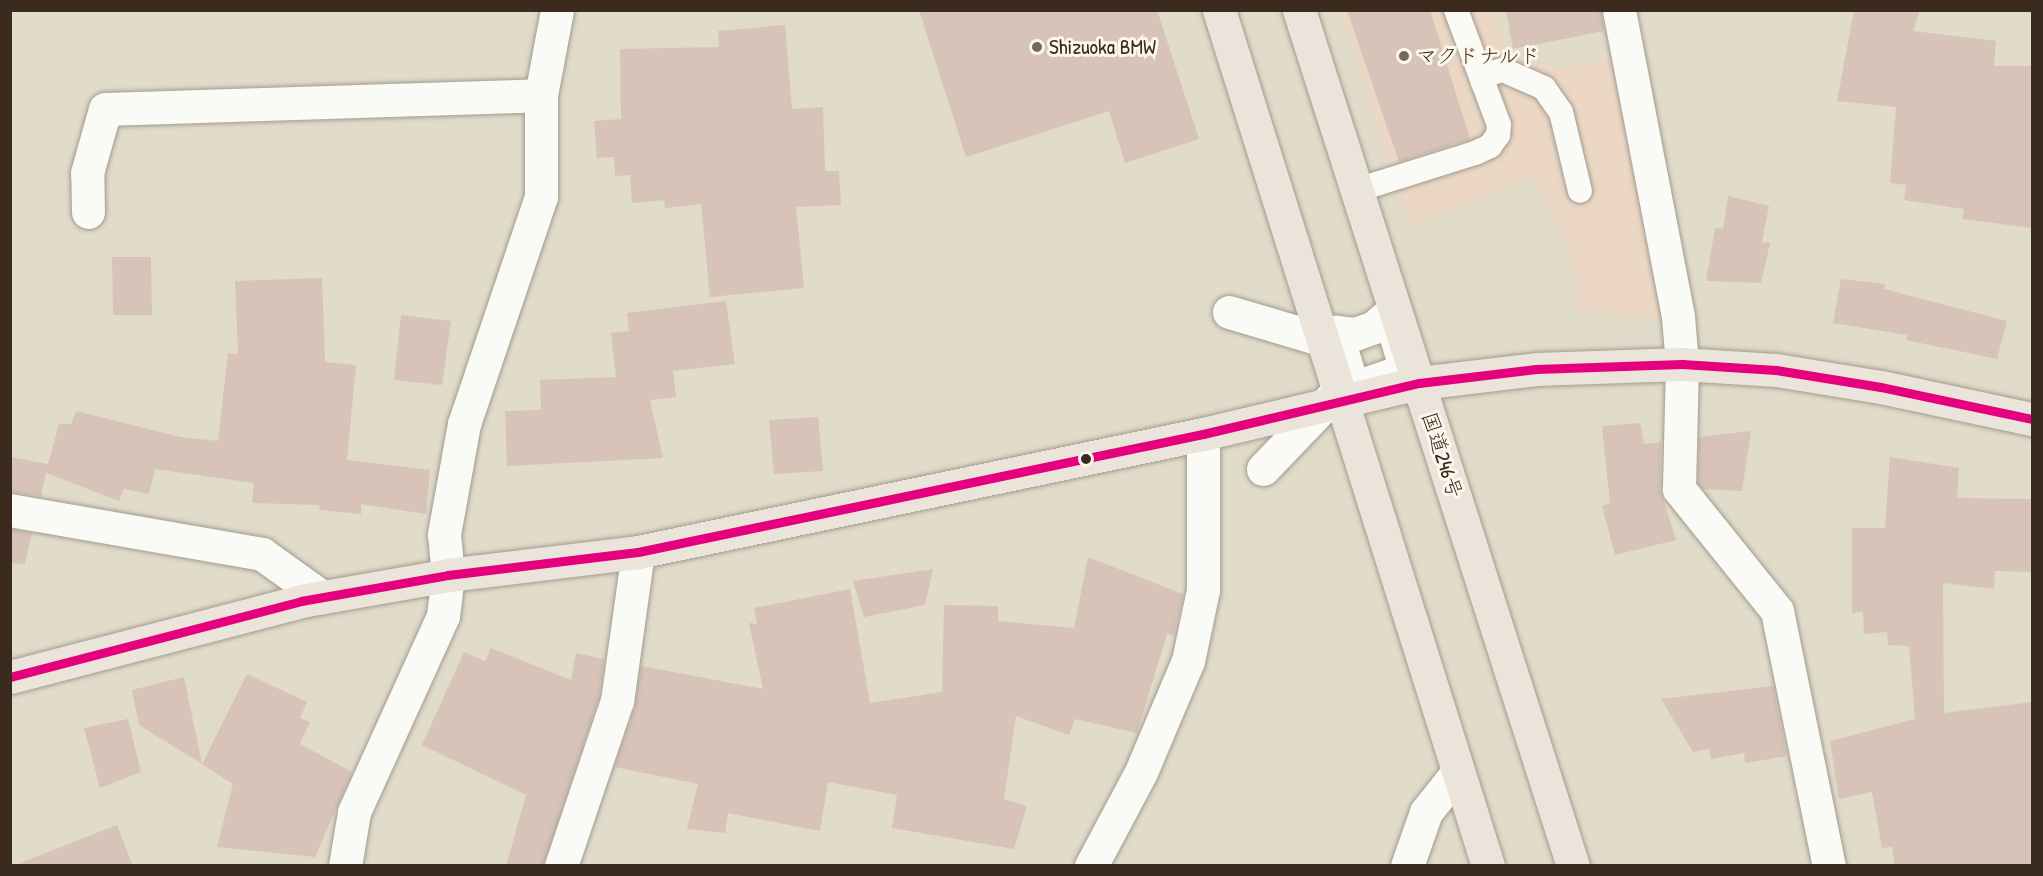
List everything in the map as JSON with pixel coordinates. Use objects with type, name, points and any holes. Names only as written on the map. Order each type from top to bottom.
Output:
[{"type":"main road","points":[[1219,10],[1344,391],[1457,772],[1488,866]]},
{"type":"main road","name":"国道246号","points":[[1299,10],[1573,866]]},
{"type":"main road","points":[[10,677],[322,597],[448,575],[638,552],[1203,434],[1344,391],[1536,369],[1682,364],[1776,370],[1858,383],[2032,419]]},
{"type":"street","points":[[345,866],[354,812],[443,616],[448,575],[444,534],[464,424],[541,197],[541,95],[557,10]]},
{"type":"street","points":[[1619,10],[1678,317],[1682,364],[1679,489],[1778,611],[1829,866]]},
{"type":"street","points":[[88,212],[87,173],[105,109],[541,95]]},
{"type":"street","points":[[1229,312],[1337,344]]},
{"type":"street","points":[[1263,469],[1344,391],[1390,375],[1408,377],[1389,314],[1374,327],[1355,334],[1336,332],[1344,391]]},
{"type":"street","points":[[1091,866],[1141,772],[1188,661],[1203,590],[1203,434]]},
{"type":"street","points":[[10,510],[262,555],[322,597]]},
{"type":"street","points":[[561,866],[617,701],[638,552]]},
{"type":"street","points":[[1407,866],[1426,812],[1457,772]]},
{"type":"lane","points":[[1358,190],[1490,146],[1498,135],[1499,125],[1456,10]]},
{"type":"lane","points":[[1483,83],[1488,74],[1503,70],[1544,88],[1562,112],[1580,191]]},
{"type":"shaded area","points":[[1341,11],[1493,11],[1509,54],[1561,69],[1616,57],[1658,293],[1659,319],[1573,311],[1576,278],[1570,251],[1532,178],[1410,227]]},
{"type":"building","points":[[919,10],[1157,10],[1199,139],[1125,163],[1109,111],[966,157]]},
{"type":"building","name":"マクドナルド","points":[[1347,10],[1430,10],[1470,139],[1399,162]]},
{"type":"building","points":[[1506,10],[1601,10],[1604,31],[1513,49]]},
{"type":"building","points":[[1854,10],[1920,10],[1913,31],[1996,41],[1994,66],[2032,66],[2032,228],[1962,219],[1964,209],[1904,200],[1906,185],[1890,183],[1896,107],[1837,101]]},
{"type":"building","points":[[785,25],[792,109],[823,107],[825,171],[839,171],[841,205],[796,207],[804,288],[710,297],[701,204],[665,208],[664,200],[632,203],[630,175],[615,176],[614,157],[597,158],[594,121],[621,119],[620,49],[719,47],[718,31]]},
{"type":"building","points":[[1728,196],[1769,206],[1762,242],[1770,243],[1761,283],[1706,281],[1715,228],[1723,229]]},
{"type":"building","points":[[112,257],[151,257],[152,315],[113,315]]},
{"type":"building","points":[[322,278],[325,362],[356,365],[347,460],[430,470],[426,514],[361,504],[361,514],[319,510],[320,505],[252,503],[254,483],[155,469],[149,494],[124,489],[119,501],[46,473],[41,496],[10,492],[10,457],[48,464],[59,424],[71,424],[76,411],[180,437],[218,441],[228,353],[238,354],[235,281]]},
{"type":"building","points":[[1841,279],[1885,284],[1884,289],[2007,321],[1997,359],[1906,340],[1907,335],[1833,323]]},
{"type":"building","points":[[726,301],[735,364],[673,371],[676,397],[650,400],[663,458],[507,466],[505,411],[541,410],[540,380],[616,377],[611,333],[629,331],[627,313]]},
{"type":"building","points":[[401,315],[451,321],[442,385],[394,380]]},
{"type":"building","points":[[818,417],[823,471],[774,474],[769,420]]},
{"type":"building","points":[[1640,423],[1644,444],[1661,442],[1660,489],[1676,540],[1615,555],[1602,506],[1610,503],[1602,426]]},
{"type":"building","points":[[1751,431],[1742,491],[1703,489],[1698,483],[1699,437]]},
{"type":"building","points":[[1890,457],[1959,468],[1957,498],[2032,499],[2032,572],[1995,571],[1994,589],[1943,583],[1944,713],[2032,702],[2032,866],[1895,866],[1892,847],[1882,848],[1872,792],[1839,799],[1830,741],[1915,719],[1909,646],[1888,645],[1887,632],[1864,634],[1863,612],[1852,613],[1852,528],[1885,528]]},
{"type":"building","points":[[10,529],[32,533],[25,564],[10,563]]},
{"type":"building","points":[[1088,557],[1183,594],[1174,635],[1167,634],[1137,733],[1075,719],[1069,735],[1016,716],[1004,799],[1027,806],[1014,849],[892,828],[897,795],[828,782],[820,831],[728,813],[725,833],[687,829],[698,784],[615,767],[635,707],[641,666],[763,689],[749,623],[757,624],[754,608],[850,589],[870,703],[942,692],[944,605],[998,606],[998,621],[1074,628]]},
{"type":"building","points":[[933,569],[925,605],[864,617],[853,581]]},
{"type":"building","points":[[491,648],[571,680],[576,653],[604,659],[599,697],[543,866],[506,866],[526,795],[422,745],[464,652],[485,661]]},
{"type":"building","points":[[247,674],[307,702],[300,718],[310,722],[300,744],[352,772],[315,857],[217,847],[233,784],[202,764]]},
{"type":"building","points":[[184,677],[202,764],[139,725],[132,690]]},
{"type":"building","points":[[1773,686],[1787,756],[1745,763],[1744,753],[1711,759],[1709,749],[1693,752],[1661,699]]},
{"type":"building","points":[[128,719],[141,772],[100,788],[84,728]]},
{"type":"building","points":[[117,825],[133,866],[21,866],[20,863]]},
{"type":"transit line","points":[[10,677],[301,601],[448,575],[638,552],[1203,434],[1419,383],[1536,369],[1682,364],[1776,370],[1881,387],[2032,419]]},
{"type":"place","name":"Shizuoka BMW","points":[[1037,47]]},
{"type":"place","name":"マクドナルド","points":[[1404,56]]}]
